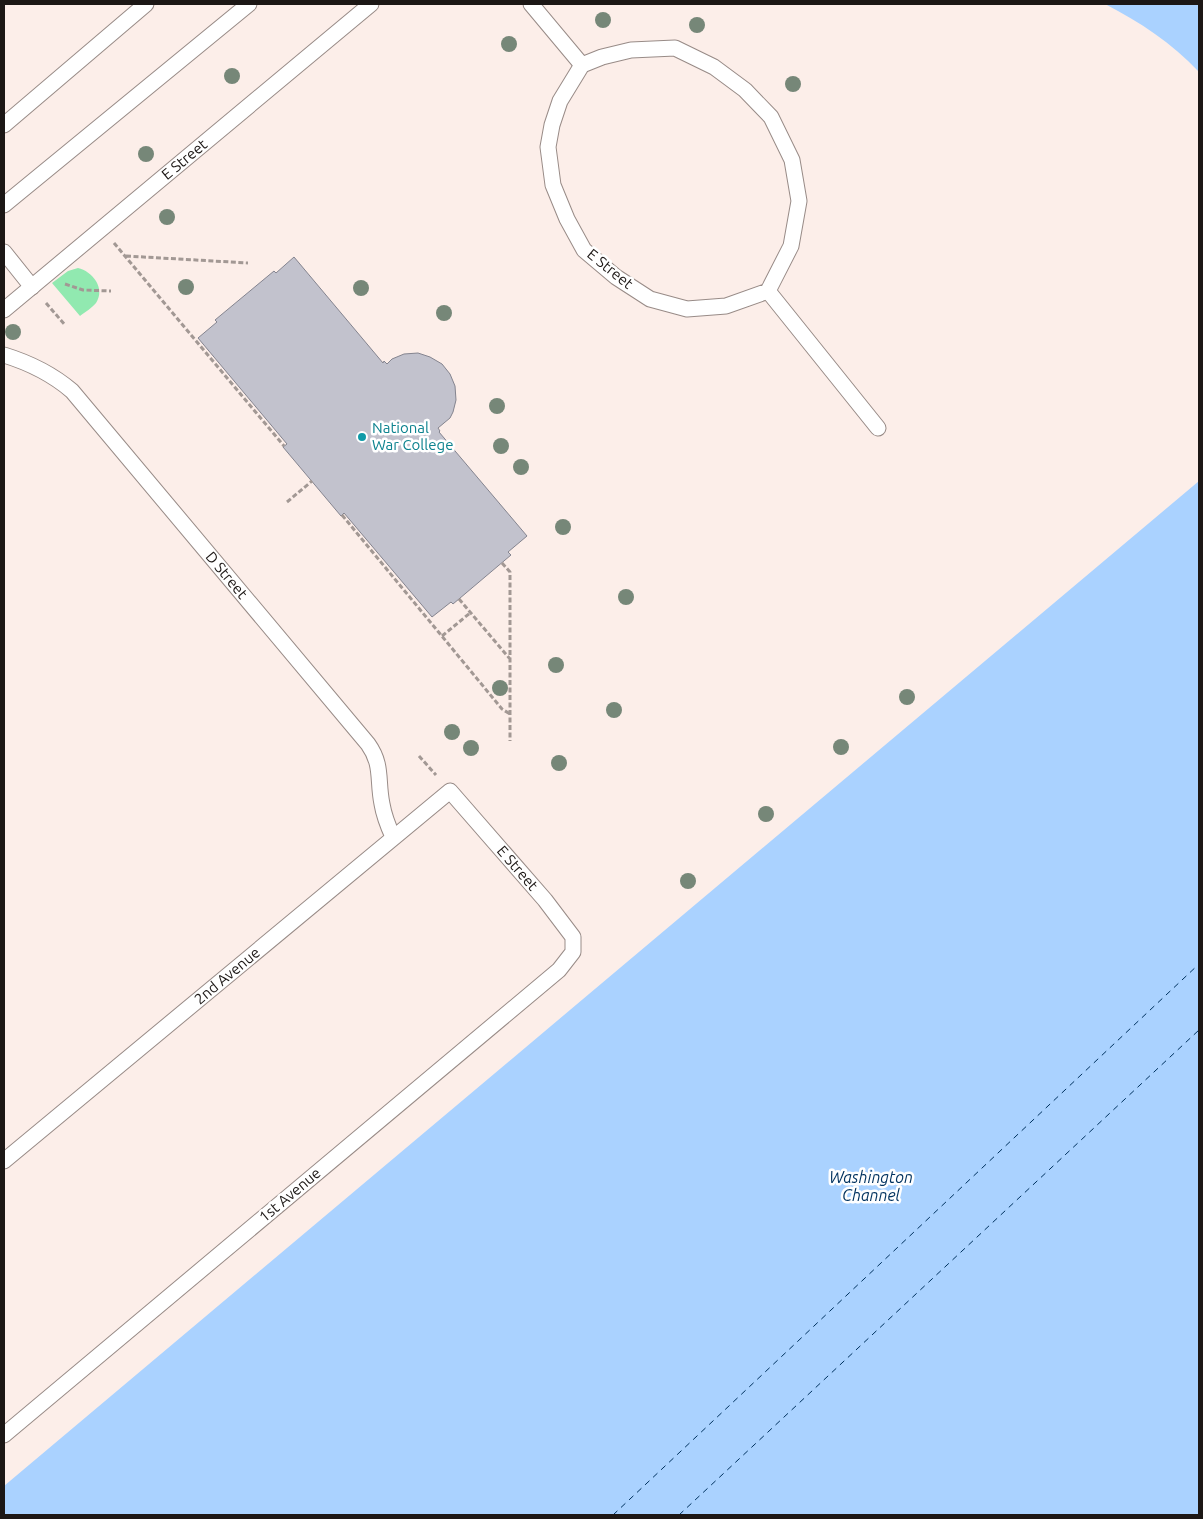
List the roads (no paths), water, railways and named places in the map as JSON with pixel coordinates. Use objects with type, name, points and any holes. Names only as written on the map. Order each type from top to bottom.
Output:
[{"type":"lane","points":[[4,124],[146,4]]},
{"type":"lane","points":[[4,205],[249,4]]},
{"type":"lane","name":"E Street","points":[[4,310],[371,4]]},
{"type":"lane","points":[[531,4],[582,65],[602,57],[631,50],[675,48],[714,67],[745,90],[771,117],[792,160],[799,201],[791,246],[768,291],[878,428]]},
{"type":"lane","name":"E Street","points":[[582,65],[560,101],[552,125],[548,147],[553,185],[567,218],[584,250],[616,277],[650,299],[687,309],[726,306],[768,291]]},
{"type":"lane","points":[[4,252],[32,287]]},
{"type":"lane","name":"D Street","points":[[4,355],[45,370],[72,391],[368,744],[376,755],[382,804],[393,837]]},
{"type":"lane","name":"E Street","points":[[450,791],[568,929],[573,937],[573,952]]},
{"type":"lane","name":"2nd Avenue","points":[[4,1161],[450,791]]},
{"type":"lane","name":"1st Avenue","points":[[4,1435],[559,970],[573,952]]},
{"type":"water","points":[[1105,4],[1199,4],[1199,72],[1189,61],[1155,34]]},
{"type":"water","name":"Washington Channel","points":[[1199,481],[1199,1515],[4,1515],[4,1486]]},
{"type":"place","name":"National War College","points":[[362,437]]}]
